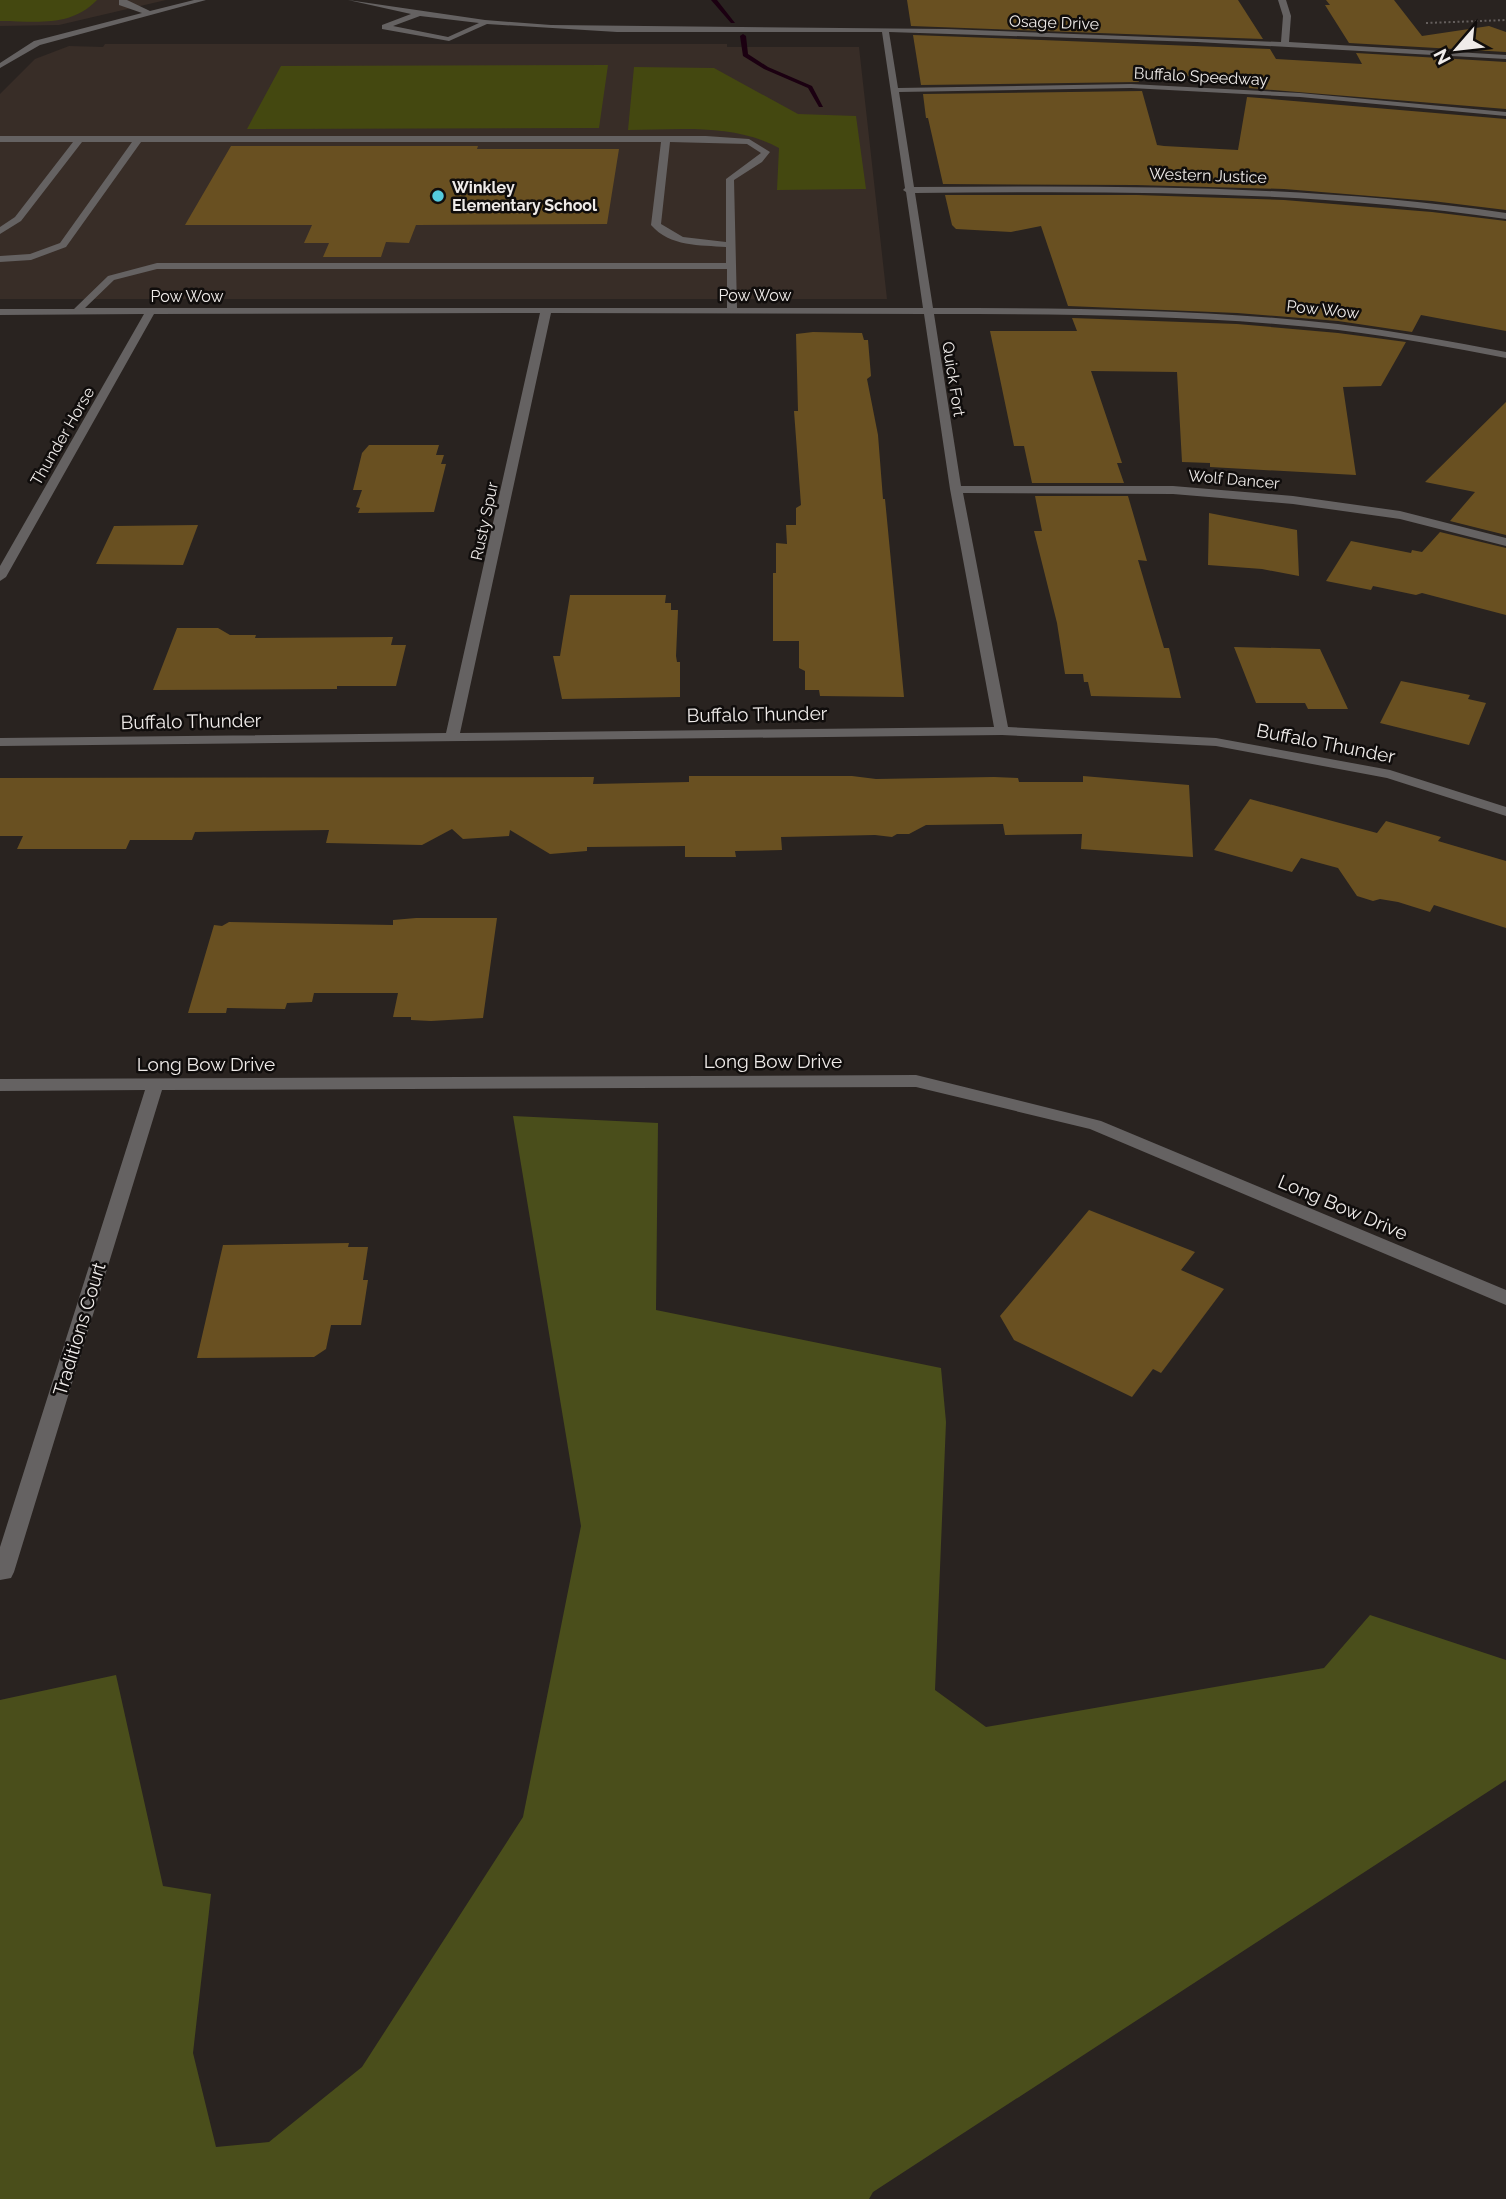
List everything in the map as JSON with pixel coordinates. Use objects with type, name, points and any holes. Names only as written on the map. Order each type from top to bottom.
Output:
[{"type":"street","points":[[123,0],[122,4],[148,13]]},
{"type":"street","points":[[0,66],[37,43],[202,0]]},
{"type":"street","name":"Osage Drive","points":[[352,0],[484,24],[582,31],[885,30],[1285,43],[1417,52],[1506,64]]},
{"type":"street","points":[[1282,0],[1287,16],[1285,43]]},
{"type":"street","name":"Osage Drive","points":[[418,14],[433,5],[568,22],[690,30]]},
{"type":"street","points":[[418,14],[385,27],[449,38],[484,24]]},
{"type":"street","name":"Quick Fort","points":[[885,30],[907,190],[956,489],[1002,731]]},
{"type":"street","name":"Osage Drive","points":[[1417,52],[1459,52],[1506,57]]},
{"type":"street","name":"Buffalo Speedway","points":[[894,90],[1131,86],[1313,96],[1506,114]]},
{"type":"street","points":[[0,231],[18,219],[80,138]]},
{"type":"street","points":[[0,259],[31,257],[63,245],[139,138]]},
{"type":"street","points":[[0,139],[667,139],[749,142],[766,152],[762,159],[738,171],[730,179],[732,311]]},
{"type":"street","points":[[667,139],[656,225],[662,233],[677,239],[732,245]]},
{"type":"street","name":"Western Justice","points":[[907,190],[1166,189],[1279,192],[1365,197],[1506,216]]},
{"type":"street","points":[[77,312],[100,283],[117,273],[157,266],[733,267]]},
{"type":"street","name":"Thunder Horse","points":[[0,577],[151,311]]},
{"type":"street","name":"Rusty Spur","points":[[452,737],[546,311]]},
{"type":"street","name":"Pow Wow","points":[[0,312],[732,311],[1162,314],[1255,318],[1363,329],[1506,355]]},
{"type":"street","name":"Wolf Dancer","points":[[956,489],[1173,490],[1293,500],[1400,516],[1506,542]]},
{"type":"street","name":"Buffalo Thunder","points":[[0,742],[1002,731],[1216,743],[1390,774],[1506,812]]},
{"type":"street","name":"Long Bow Drive","points":[[0,1085],[916,1081],[1095,1125],[1506,1298]]},
{"type":"street","name":"Traditions Court","points":[[3,1572],[155,1085]]},
{"type":"shaded area","points":[[0,0],[166,0],[59,25],[0,26]]},
{"type":"shaded area","name":"Winkley Elementary School","points":[[105,44],[727,44],[727,47],[859,47],[887,299],[0,299],[0,94],[35,59],[69,46],[103,47]]},
{"type":"green space","points":[[0,0],[97,0],[76,15],[39,22],[0,21]]},
{"type":"green space","points":[[608,65],[599,128],[247,129],[281,66]]},
{"type":"green space","points":[[634,67],[714,68],[798,114],[856,116],[866,189],[777,190],[779,148],[743,135],[686,129],[628,130]]},
{"type":"green space","points":[[513,1116],[658,1123],[656,1310],[941,1368],[946,1422],[935,1690],[986,1727],[1324,1668],[1370,1615],[1506,1660],[1506,1780],[873,2192],[869,2199],[0,2199],[0,1700],[116,1675],[163,1886],[211,1894],[193,2053],[216,2147],[269,2142],[362,2067],[523,1817],[581,1526]]},
{"type":"building","points":[[907,0],[1238,0],[1263,39],[911,26]]},
{"type":"building","points":[[1326,0],[1394,0],[1422,36],[1489,26],[1506,32],[1506,52],[1349,43],[1325,5],[1330,5]]},
{"type":"building","points":[[913,35],[1270,49],[1276,59],[1362,64],[1356,53],[1506,62],[1506,109],[1249,88],[1250,78],[1137,74],[1139,82],[921,85]]},
{"type":"building","points":[[1142,91],[1157,145],[1164,146],[1238,150],[1247,97],[1506,119],[1506,210],[1284,189],[943,184],[926,118],[923,94]]},
{"type":"building","points":[[231,146],[619,149],[607,224],[416,225],[409,243],[386,242],[381,257],[323,257],[329,243],[304,243],[312,225],[185,225]]},
{"type":"building","points":[[945,195],[1137,195],[1284,200],[1506,221],[1506,331],[1421,315],[1412,332],[1338,321],[1237,313],[1068,306],[1041,226],[1011,232],[956,229],[952,225]]},
{"type":"building","points":[[1072,318],[1237,324],[1406,342],[1381,386],[1343,387],[1356,475],[1210,467],[1210,463],[1182,462],[1177,372],[1091,371],[1122,463],[1117,463],[1124,483],[1032,483],[1024,446],[1014,446],[990,331],[1077,331]]},
{"type":"building","points":[[862,333],[864,340],[868,340],[871,376],[867,379],[878,435],[904,697],[820,696],[819,690],[805,690],[805,671],[799,668],[799,641],[773,641],[776,543],[787,544],[786,525],[796,525],[796,508],[801,505],[794,411],[798,411],[796,334]]},
{"type":"building","points":[[1506,402],[1506,535],[1450,521],[1475,492],[1425,482]]},
{"type":"building","points":[[369,445],[439,445],[436,455],[444,455],[441,464],[446,464],[434,512],[358,513],[360,508],[356,507],[362,490],[353,490],[362,453]]},
{"type":"building","points":[[1035,496],[1128,496],[1147,561],[1138,560],[1164,648],[1169,648],[1181,698],[1091,696],[1083,674],[1065,674],[1057,623],[1034,531],[1042,531]]},
{"type":"building","points":[[1209,513],[1297,530],[1299,576],[1262,569],[1208,565]]},
{"type":"building","points":[[198,525],[183,565],[96,564],[114,526]]},
{"type":"building","points":[[1440,532],[1506,548],[1506,615],[1422,593],[1416,595],[1373,586],[1371,590],[1326,581],[1351,541],[1411,553],[1412,550],[1422,552]]},
{"type":"building","points":[[570,595],[666,595],[665,603],[671,603],[671,610],[678,610],[676,656],[677,662],[680,662],[680,697],[562,699],[553,656],[560,656]]},
{"type":"building","points":[[177,628],[218,628],[230,635],[256,635],[255,638],[393,637],[391,645],[406,645],[396,686],[153,690]]},
{"type":"building","points":[[1234,647],[1320,649],[1348,709],[1308,709],[1305,703],[1256,703]]},
{"type":"building","points":[[1401,681],[1470,695],[1468,699],[1486,703],[1469,745],[1380,723]]},
{"type":"building","points":[[689,776],[852,776],[876,779],[994,777],[1018,778],[1019,782],[1083,782],[1083,776],[1189,785],[1193,857],[1081,849],[1082,834],[1005,835],[1003,824],[926,825],[909,834],[892,837],[781,837],[782,850],[735,851],[736,857],[685,857],[685,846],[587,847],[587,851],[550,854],[510,830],[509,836],[463,839],[452,829],[422,845],[326,843],[329,830],[195,832],[192,840],[130,840],[126,849],[17,849],[23,836],[0,836],[0,778],[594,777],[593,784],[689,782]]},
{"type":"building","points":[[1250,799],[1377,833],[1386,821],[1441,837],[1438,841],[1506,861],[1506,928],[1434,905],[1430,912],[1398,902],[1380,899],[1373,901],[1357,896],[1338,868],[1301,858],[1292,872],[1214,850]]},
{"type":"building","points":[[497,918],[483,1018],[431,1021],[393,1017],[398,993],[314,993],[312,1002],[287,1003],[285,1009],[227,1008],[226,1013],[188,1013],[214,925],[222,926],[229,922],[393,925],[393,920]]},
{"type":"building","points":[[1089,1210],[1195,1252],[1181,1270],[1224,1289],[1161,1373],[1153,1369],[1132,1397],[1014,1340],[1000,1316]]},
{"type":"building","points":[[349,1243],[348,1247],[368,1247],[363,1280],[368,1280],[361,1325],[331,1325],[326,1349],[314,1357],[197,1358],[223,1245]]},
{"type":"waterway","points":[[714,0],[733,22]]},
{"type":"waterway","points":[[743,36],[745,55],[766,68],[810,87],[821,106]]},
{"type":"place","name":"Winkley Elementary School","points":[[438,196]]}]
